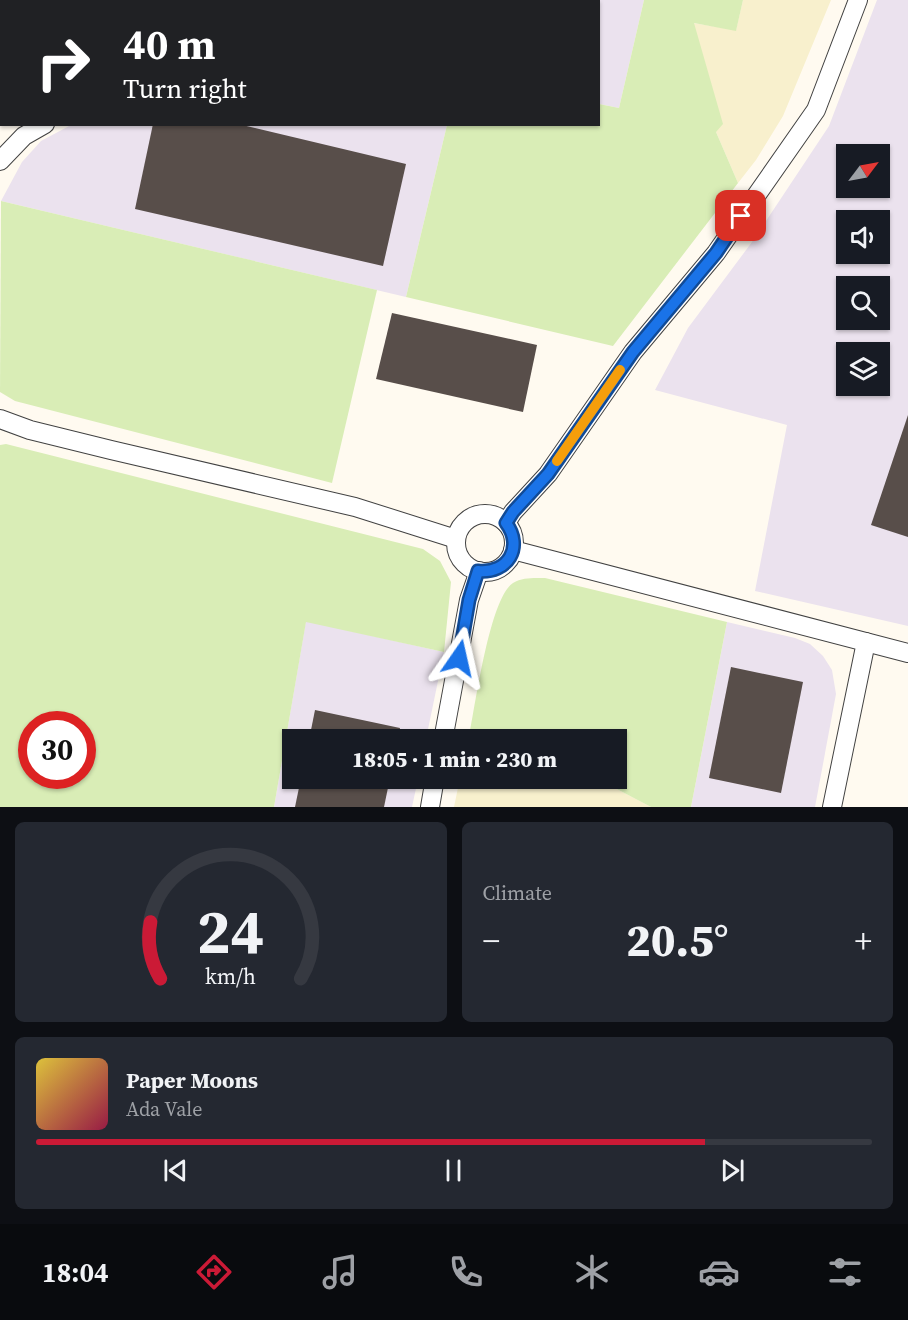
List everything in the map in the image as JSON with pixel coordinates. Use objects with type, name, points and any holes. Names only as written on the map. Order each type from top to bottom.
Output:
[{"type":"street","points":[[506,523],[513,512],[548,474],[633,352],[716,253],[816,110],[858,0]]},
{"type":"street","points":[[0,161],[24,136],[42,126]]},
{"type":"street","points":[[0,419],[30,430],[355,507],[456,539]]},
{"type":"street","points":[[480,514],[490,514],[506,523],[513,535],[513,550],[506,563],[494,570],[478,571],[464,563],[457,548],[456,539],[464,523],[480,514]]},
{"type":"street","points":[[513,550],[908,653]]},
{"type":"street","points":[[445,729],[469,600],[478,571]]},
{"type":"street","points":[[832,807],[866,642]]},
{"type":"street","points":[[430,807],[433,789]]},
{"type":"shaded area","points":[[600,0],[644,0],[619,108],[600,104]]},
{"type":"shaded area","points":[[743,0],[831,0],[783,116],[756,160],[738,183],[716,132],[693,23],[736,30]]},
{"type":"shaded area","points":[[877,0],[908,0],[908,626],[755,591],[787,425],[655,390],[688,328],[752,242],[829,126]]},
{"type":"shaded area","points":[[69,126],[447,126],[406,297],[1,201],[22,162],[41,141]]},
{"type":"shaded area","points":[[306,621],[444,652],[428,729],[287,729]]},
{"type":"shaded area","points":[[727,622],[795,638],[810,644],[823,656],[832,670],[836,694],[815,807],[691,807]]},
{"type":"shaded area","points":[[282,760],[282,789],[416,789],[412,807],[274,807]]},
{"type":"shaded area","points":[[458,789],[617,789],[651,807],[454,807]]},
{"type":"green space","points":[[644,0],[743,0],[736,31],[694,23],[723,124],[716,132],[738,183],[613,346],[406,297],[447,126],[600,126],[600,104],[619,108]]},
{"type":"green space","points":[[1,201],[377,290],[332,483],[15,401],[0,392]]},
{"type":"green space","points":[[6,444],[423,549],[440,561],[451,582],[444,652],[306,622],[287,729],[282,729],[282,761],[274,807],[0,807],[0,445]]},
{"type":"green space","points":[[529,578],[545,578],[727,622],[691,807],[651,807],[617,789],[627,789],[627,729],[470,729],[485,651],[497,608],[505,592],[513,583]]},
{"type":"building","points":[[153,126],[246,126],[406,164],[383,266],[135,209]]},
{"type":"building","points":[[392,313],[537,345],[523,412],[376,379]]},
{"type":"building","points":[[908,415],[908,537],[871,525]]},
{"type":"building","points":[[731,667],[803,682],[781,793],[709,778]]},
{"type":"building","points":[[315,710],[400,728],[400,729],[311,729]]},
{"type":"building","points":[[299,789],[388,789],[384,807],[295,807]]},
{"type":"slow traffic","points":[[557,461],[620,370]]},
{"type":"route","points":[[459,658],[469,600],[478,571],[486,572],[500,567],[506,563],[513,550],[513,535],[506,523],[513,512],[548,474],[633,352],[716,253],[741,216]]}]
